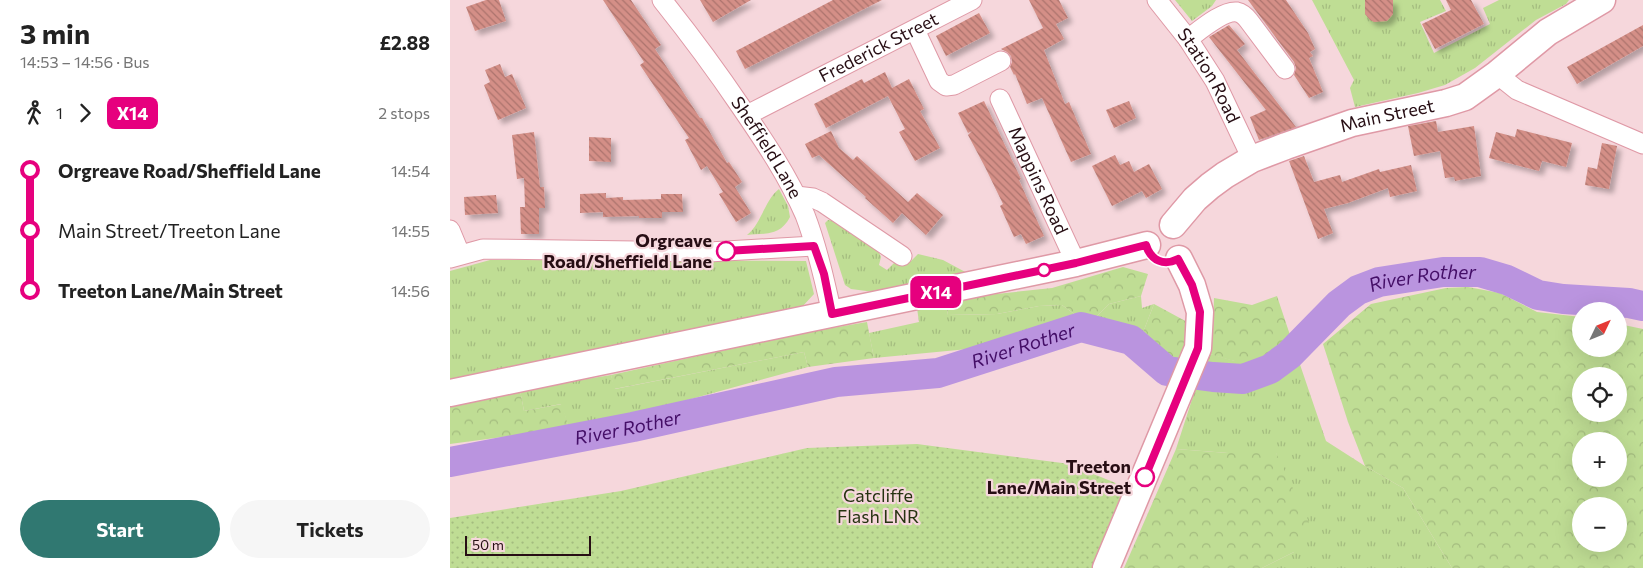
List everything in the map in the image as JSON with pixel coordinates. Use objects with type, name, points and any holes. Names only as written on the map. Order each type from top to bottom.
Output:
[{"type":"main road","name":"Main Street","points":[[1173,225],[1195,199],[1210,186],[1252,159],[1352,123],[1465,97],[1497,74],[1548,32],[1600,0]]},
{"type":"main road","points":[[1160,224],[1173,225],[1179,228],[1185,238],[1185,249],[1178,259],[1168,263],[1156,260],[1148,251],[1146,245],[1150,232],[1160,224]]},
{"type":"main road","points":[[450,393],[1076,263],[1146,245]]},
{"type":"main road","points":[[1106,568],[1198,348],[1200,312],[1192,285],[1178,259]]},
{"type":"street","name":"Sheffield Lane","points":[[662,0],[697,43],[776,158],[806,217],[824,274],[832,314]]},
{"type":"street","name":"Frederick Street","points":[[747,115],[972,0]]},
{"type":"street","name":"Station Road","points":[[1157,0],[1188,39],[1215,81],[1252,159]]},
{"type":"street","points":[[1188,39],[1223,15],[1237,12],[1244,15],[1285,69]]},
{"type":"street","points":[[915,30],[939,81],[946,86],[954,85],[1001,61]]},
{"type":"street","points":[[1497,74],[1517,90],[1643,144]]},
{"type":"street","name":"Mappins Road","points":[[1000,99],[1076,263]]},
{"type":"street","points":[[796,196],[813,198],[822,202],[902,256]]},
{"type":"street","points":[[450,230],[455,256],[483,249],[709,252],[814,246]]},
{"type":"green space","points":[[1175,0],[1216,0],[1212,6],[1192,21]]},
{"type":"green space","points":[[1312,0],[1440,0],[1446,11],[1420,22],[1434,53],[1490,24],[1483,8],[1499,0],[1569,0],[1566,4],[1536,20],[1475,68],[1445,85],[1355,107],[1350,88],[1354,80]]},
{"type":"green space","points":[[779,189],[788,206],[790,217],[786,223],[777,231],[747,235],[774,194]]},
{"type":"green space","points":[[828,220],[834,221],[878,250],[881,257],[879,265],[887,270],[896,261],[909,263],[918,254],[943,260],[969,274],[874,292],[851,289],[845,285],[825,223]]},
{"type":"green space","points":[[490,260],[806,261],[814,294],[801,308],[450,381],[450,271]]},
{"type":"green space","points":[[1123,267],[1148,274],[1141,296],[1109,304],[1092,321],[1081,319],[1062,305],[1039,306],[997,314],[948,315],[946,302],[977,296],[1052,288]]},
{"type":"green space","points":[[1468,287],[1500,293],[1537,312],[1572,316],[1572,358],[1628,358],[1628,326],[1643,329],[1643,568],[1452,568],[1403,488],[1365,466],[1348,422],[1323,344],[1371,304],[1446,288]]},
{"type":"green space","points":[[1141,296],[1142,308],[1154,304],[1142,335],[1126,327],[1092,321],[1109,304]]},
{"type":"green space","points":[[1277,296],[1293,344],[1282,355],[1270,362],[1252,364],[1233,361],[1207,353],[1213,332],[1214,298],[1252,305]]},
{"type":"green space","points":[[946,302],[948,315],[997,314],[1039,306],[1062,305],[1081,319],[968,349],[874,358],[869,333],[919,322],[917,308]]},
{"type":"green space","points":[[1154,304],[1189,323],[1186,344],[1177,363],[1142,335]]},
{"type":"green space","points":[[867,322],[874,358],[808,367],[804,352],[614,389],[611,375],[803,333]]},
{"type":"green space","points":[[1293,344],[1326,441],[1403,488],[1452,568],[1262,568],[1294,552],[1276,453],[1228,453],[1176,449],[1207,353],[1235,361],[1277,359]]},
{"type":"green space","points":[[804,352],[808,367],[662,407],[569,428],[561,404],[524,411],[520,390],[611,375],[615,389]]},
{"type":"green space","points":[[520,390],[524,411],[562,404],[569,428],[450,444],[450,406]]},
{"type":"green space","name":"Catcliffe Flash LNR","points":[[917,444],[1093,467],[1091,473],[1128,488],[1096,568],[450,568],[450,518],[621,491],[807,448]]},
{"type":"green space","points":[[1176,449],[1228,453],[1276,453],[1309,522],[1294,552],[1262,568],[1124,568]]},
{"type":"building","points":[[486,0],[499,0],[506,21],[475,31],[466,7]]},
{"type":"building","points":[[603,0],[631,0],[661,45],[655,49],[700,118],[702,118],[727,163],[729,162],[742,182],[735,187],[751,213],[736,222],[719,194],[723,192],[707,166],[701,170],[685,140],[689,138],[640,65],[644,62]]},
{"type":"building","points":[[700,0],[751,0],[713,22]]},
{"type":"building","points":[[833,0],[882,0],[745,69],[736,51]]},
{"type":"building","points":[[1029,0],[1059,0],[1068,18],[1056,24],[1064,39],[1044,50],[1065,104],[1069,102],[1091,154],[1071,162],[1042,98],[1027,104],[1015,74],[1010,67],[1012,62],[1011,56],[1001,49],[1043,28]]},
{"type":"building","points":[[1248,0],[1286,0],[1308,33],[1315,49],[1310,52],[1313,56],[1309,58],[1323,92],[1309,98],[1294,75],[1296,68],[1294,62]]},
{"type":"building","points":[[1365,0],[1393,0],[1393,14],[1387,21],[1374,22],[1370,20],[1365,14]]},
{"type":"building","points":[[1446,0],[1471,0],[1484,24],[1435,49],[1422,24],[1451,10]]},
{"type":"building","points":[[979,13],[990,33],[946,56],[936,36]]},
{"type":"building","points":[[1229,25],[1245,44],[1237,50],[1296,127],[1259,140],[1250,117],[1266,110],[1209,37]]},
{"type":"building","points":[[1643,25],[1643,46],[1577,84],[1567,67]]},
{"type":"building","points":[[500,64],[505,77],[512,74],[526,108],[498,120],[484,85],[490,82],[485,70]]},
{"type":"building","points":[[885,72],[892,88],[909,79],[924,109],[920,111],[940,148],[915,161],[899,132],[905,129],[888,96],[826,128],[814,104],[862,79],[864,83]]},
{"type":"building","points":[[984,101],[1021,179],[1019,180],[1044,236],[1026,244],[1021,234],[1014,237],[1000,206],[1003,204],[968,135],[972,131],[968,133],[958,113]]},
{"type":"building","points":[[1129,101],[1136,118],[1114,128],[1106,110]]},
{"type":"building","points":[[1436,121],[1438,132],[1474,126],[1481,176],[1455,181],[1454,177],[1445,178],[1440,151],[1414,156],[1408,126]]},
{"type":"building","points":[[1517,129],[1572,143],[1566,167],[1542,161],[1539,171],[1489,158],[1496,132],[1515,137]]},
{"type":"building","points":[[831,131],[839,148],[853,160],[857,156],[908,202],[917,193],[943,215],[926,235],[902,213],[893,223],[819,155],[812,158],[805,144]]},
{"type":"building","points":[[534,132],[540,187],[544,187],[545,208],[539,208],[539,234],[521,234],[520,207],[525,207],[524,178],[517,179],[512,135]]},
{"type":"building","points":[[589,137],[611,138],[611,162],[589,161]]},
{"type":"building","points":[[1602,143],[1617,146],[1609,189],[1585,185],[1588,167],[1597,169]]},
{"type":"building","points":[[1115,155],[1120,165],[1129,161],[1134,172],[1149,164],[1162,189],[1146,198],[1142,191],[1112,206],[1092,166]]},
{"type":"building","points":[[1304,156],[1314,182],[1340,175],[1342,182],[1379,169],[1380,172],[1411,165],[1417,191],[1390,197],[1388,188],[1348,203],[1324,209],[1333,233],[1318,239],[1289,161]]},
{"type":"building","points":[[606,193],[606,198],[623,197],[623,200],[661,199],[661,194],[682,194],[683,212],[662,212],[662,218],[639,218],[639,216],[603,217],[603,212],[580,213],[580,194]]},
{"type":"building","points":[[496,195],[498,213],[465,215],[464,197]]},
{"type":"waterway","name":"River Rother","points":[[450,462],[633,427],[836,382],[938,373],[1081,327],[1131,340],[1167,371],[1243,379],[1270,369],[1289,355],[1339,304],[1358,290],[1379,282],[1443,272],[1480,272],[1507,280],[1538,295],[1563,299],[1629,303],[1643,306]]},
{"type":"bus line","name":"X14","points":[[726,251],[814,246],[824,274],[832,314],[1076,263],[1146,245],[1148,251],[1156,260],[1168,263],[1178,259],[1192,285],[1200,312],[1198,348],[1145,477]]},
{"type":"place","name":"Orgreave Road/Sheffield Lane","points":[[726,251]]},
{"type":"place","name":"Treeton Lane/Main Street","points":[[1145,477]]}]
